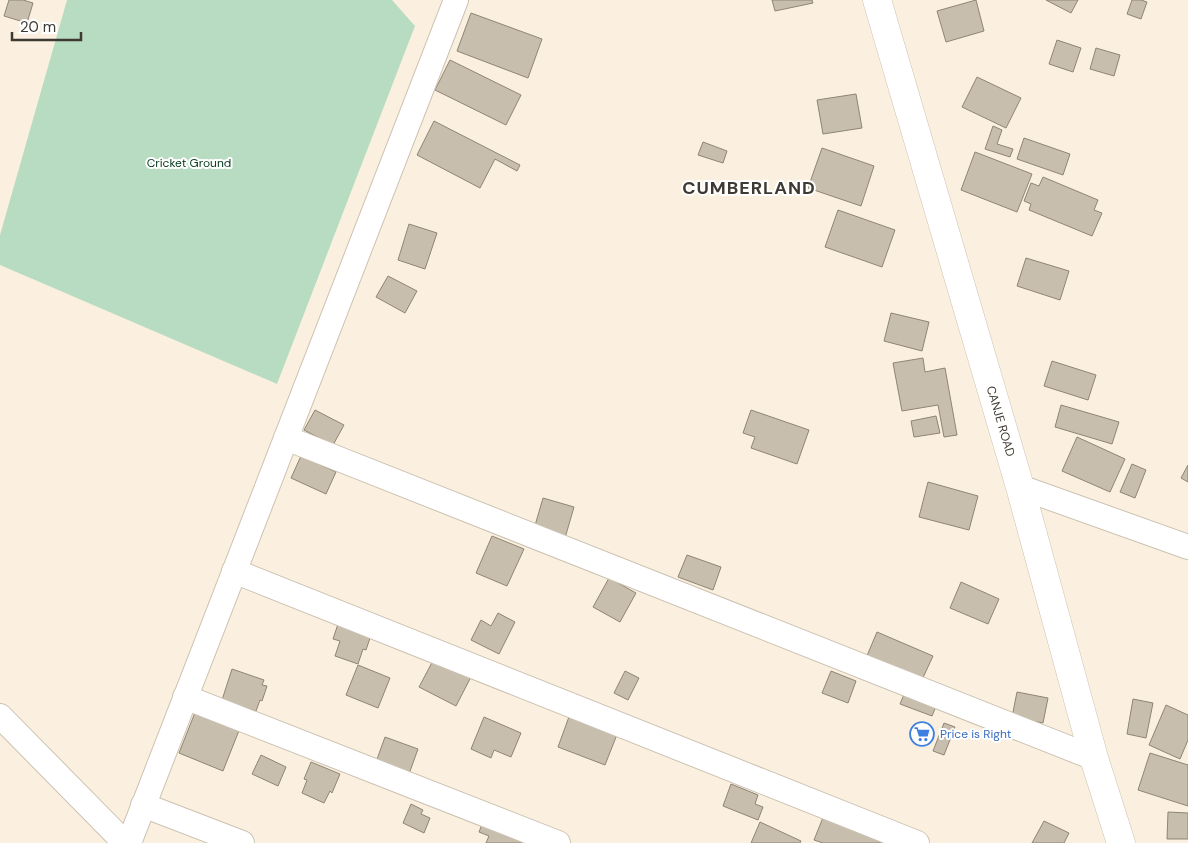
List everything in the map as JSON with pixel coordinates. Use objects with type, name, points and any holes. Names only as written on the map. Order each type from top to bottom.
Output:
[{"type":"street","points":[[129,843],[456,0]]},
{"type":"street","name":"CANJE ROAD","points":[[877,0],[1020,487],[1094,758],[1121,843]]},
{"type":"street","points":[[286,438],[1094,758]]},
{"type":"street","points":[[1020,487],[1188,547]]},
{"type":"street","points":[[234,571],[917,843]]},
{"type":"street","points":[[185,697],[558,843]]},
{"type":"street","points":[[0,716],[125,843]]},
{"type":"street","points":[[143,805],[242,843]]},
{"type":"green space","name":"Cricket Ground","points":[[67,0],[392,0],[415,26],[277,384],[0,265],[0,235]]},
{"type":"building","points":[[9,0],[23,0],[33,3],[27,23],[4,16]]},
{"type":"building","points":[[772,0],[812,0],[813,3],[775,11]]},
{"type":"building","points":[[976,0],[984,31],[946,42],[937,11]]},
{"type":"building","points":[[1046,0],[1078,0],[1071,13]]},
{"type":"building","points":[[1132,0],[1147,2],[1141,19],[1127,14]]},
{"type":"building","points":[[471,13],[542,39],[528,78],[457,51]]},
{"type":"building","points":[[1057,40],[1081,48],[1073,72],[1049,64]]},
{"type":"building","points":[[1096,48],[1120,55],[1114,76],[1090,69]]},
{"type":"building","points":[[450,60],[521,95],[506,125],[435,90]]},
{"type":"building","points":[[977,77],[1021,98],[1006,128],[962,107]]},
{"type":"building","points":[[856,94],[862,128],[823,134],[817,100]]},
{"type":"building","points":[[434,121],[520,165],[517,171],[495,159],[480,188],[417,155]]},
{"type":"building","points":[[993,126],[1002,130],[997,144],[1013,149],[1010,157],[985,149]]},
{"type":"building","points":[[1024,138],[1070,154],[1063,175],[1017,159]]},
{"type":"building","points":[[703,142],[727,151],[723,163],[698,155]]},
{"type":"building","points":[[822,148],[874,166],[861,206],[808,188]]},
{"type":"building","points":[[975,152],[1032,174],[1017,212],[961,190]]},
{"type":"building","points":[[1043,177],[1098,200],[1094,210],[1102,213],[1092,236],[1029,210],[1031,204],[1024,201],[1031,183],[1039,186]]},
{"type":"building","points":[[838,210],[895,230],[882,267],[825,247]]},
{"type":"building","points":[[409,224],[437,233],[425,269],[398,260]]},
{"type":"building","points":[[1026,258],[1069,271],[1060,300],[1017,286]]},
{"type":"building","points":[[388,276],[417,291],[405,313],[376,297]]},
{"type":"building","points":[[891,313],[929,322],[922,351],[884,341]]},
{"type":"building","points":[[923,358],[925,372],[945,368],[957,435],[944,437],[938,405],[902,411],[893,363]]},
{"type":"building","points":[[1052,361],[1096,375],[1088,400],[1044,386]]},
{"type":"building","points":[[1061,405],[1119,422],[1112,444],[1055,427]]},
{"type":"building","points":[[315,410],[344,425],[333,445],[304,430]]},
{"type":"building","points":[[751,410],[809,430],[797,464],[751,448],[755,437],[743,433]]},
{"type":"building","points":[[936,416],[940,433],[914,437],[911,421]]},
{"type":"building","points":[[1077,437],[1125,459],[1110,492],[1062,471]]},
{"type":"building","points":[[301,456],[336,472],[326,494],[291,478]]},
{"type":"building","points":[[1132,464],[1146,470],[1135,498],[1120,492]]},
{"type":"building","points":[[1188,465],[1188,482],[1181,478]]},
{"type":"building","points":[[928,482],[978,496],[969,530],[919,517]]},
{"type":"building","points":[[543,498],[574,507],[565,538],[534,529]]},
{"type":"building","points":[[492,536],[524,549],[507,586],[476,573]]},
{"type":"building","points":[[687,555],[721,567],[713,590],[678,577]]},
{"type":"building","points":[[609,578],[636,593],[620,622],[593,607]]},
{"type":"building","points":[[961,582],[999,599],[988,624],[950,608]]},
{"type":"building","points":[[498,613],[515,622],[499,654],[471,640],[481,620],[491,626]]},
{"type":"building","points":[[339,621],[372,632],[366,650],[363,649],[358,664],[335,656],[340,641],[333,639]]},
{"type":"building","points":[[877,632],[933,656],[921,682],[866,658]]},
{"type":"building","points":[[436,655],[473,673],[456,706],[419,687]]},
{"type":"building","points":[[358,665],[390,678],[378,708],[346,695]]},
{"type":"building","points":[[232,669],[264,680],[262,685],[267,686],[256,711],[222,700]]},
{"type":"building","points":[[625,671],[639,678],[628,700],[614,693]]},
{"type":"building","points":[[831,671],[856,681],[848,703],[822,693]]},
{"type":"building","points":[[905,692],[937,704],[932,716],[900,704]]},
{"type":"building","points":[[1017,692],[1048,698],[1043,723],[1012,717]]},
{"type":"building","points":[[1133,699],[1153,703],[1146,738],[1127,734]]},
{"type":"building","points":[[1166,705],[1188,715],[1188,740],[1180,759],[1149,745]]},
{"type":"building","points":[[196,710],[240,728],[223,771],[179,753]]},
{"type":"building","points":[[570,714],[618,732],[605,765],[558,747]]},
{"type":"building","points":[[484,717],[521,733],[511,757],[494,750],[491,758],[471,749]]},
{"type":"building","points":[[944,723],[955,727],[944,755],[933,751]]},
{"type":"building","points":[[385,737],[418,749],[409,774],[376,762]]},
{"type":"building","points":[[1150,753],[1188,765],[1188,806],[1138,790]]},
{"type":"building","points":[[261,755],[286,767],[278,786],[252,774]]},
{"type":"building","points":[[311,762],[340,774],[332,793],[330,791],[324,803],[302,793],[307,780],[304,779]]},
{"type":"building","points":[[731,784],[758,795],[755,804],[763,807],[758,820],[723,806]]},
{"type":"building","points":[[411,804],[423,810],[421,814],[430,818],[424,833],[403,823]]},
{"type":"building","points":[[826,810],[897,843],[823,843],[814,840]]},
{"type":"building","points":[[1168,812],[1188,813],[1188,839],[1167,839]]},
{"type":"building","points":[[484,819],[541,843],[486,843],[489,836],[479,832]]},
{"type":"building","points":[[1044,821],[1069,833],[1064,843],[1032,843]]},
{"type":"building","points":[[760,822],[801,841],[800,843],[751,843]]},
{"type":"place","name":"Price is Right","points":[[922,734]]},
{"type":"district","name":"CUMBERLAND","points":[[749,188]]}]
